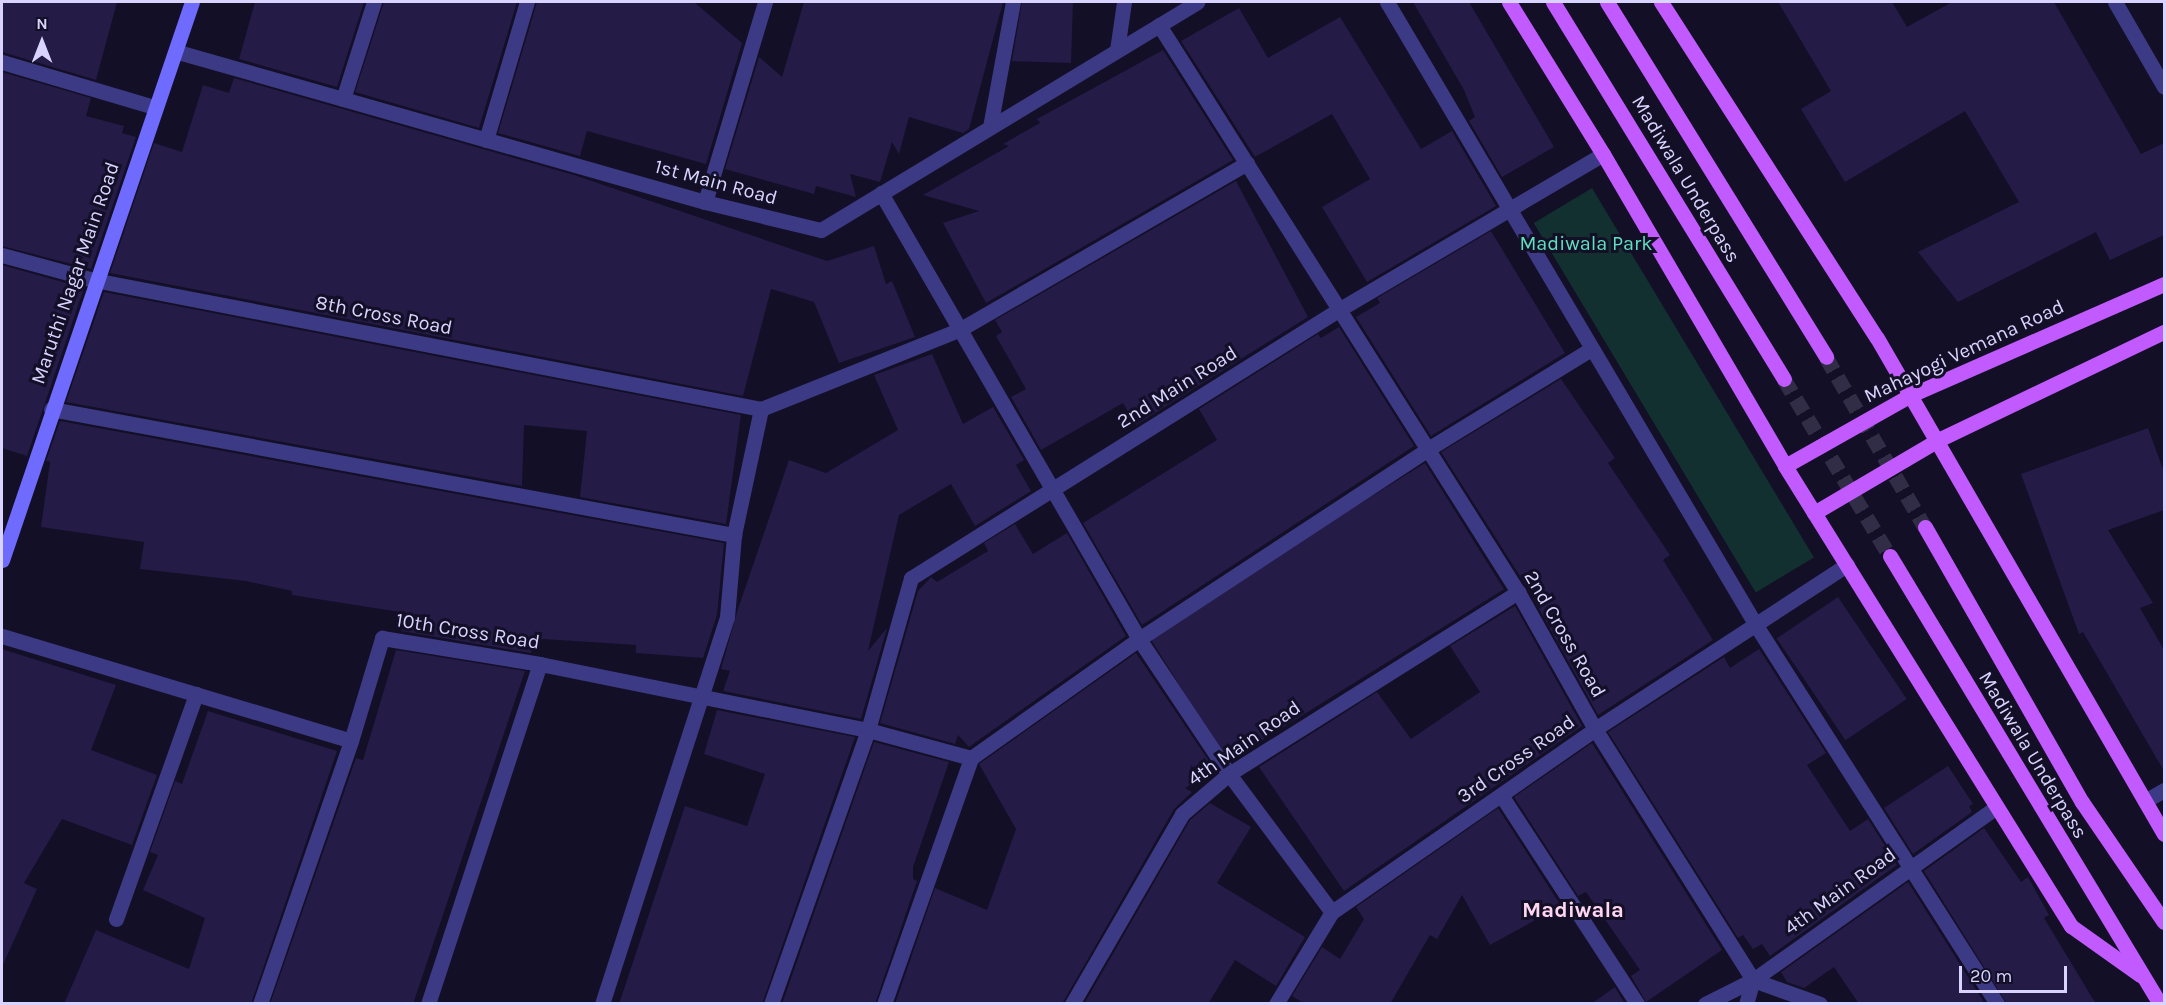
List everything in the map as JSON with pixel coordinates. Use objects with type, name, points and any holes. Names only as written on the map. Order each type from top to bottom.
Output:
[{"type":"main road","name":"Maruthi Nagar Main Road","points":[[2,561],[7,528],[51,409],[154,107],[177,52],[192,2]]},
{"type":"main road","points":[[1509,2],[1603,154],[1785,466],[2071,926],[2140,975]]},
{"type":"main road","name":"Madiwala Underpass","points":[[1553,2],[1784,379]]},
{"type":"main road","name":"Madiwala Underpass","points":[[1607,2],[1826,357]]},
{"type":"main road","points":[[1661,2],[1911,394],[2164,834]]},
{"type":"main road","name":"Mahayogi Vemana Road","points":[[1785,466],[1911,394],[2164,284]]},
{"type":"main road","points":[[1814,513],[1936,441],[2164,332]]},
{"type":"main road","name":"Madiwala Underpass","points":[[1925,527],[2082,802],[2164,922]]},
{"type":"main road","name":"Madiwala Underpass","points":[[1890,556],[2140,975],[2160,1004]]},
{"type":"street","points":[[343,99],[374,2]]},
{"type":"street","points":[[486,140],[527,2]]},
{"type":"street","points":[[705,202],[765,2]]},
{"type":"street","points":[[990,127],[1013,2]]},
{"type":"street","points":[[1117,50],[1124,2]]},
{"type":"street","name":"1st Main Road","points":[[177,52],[705,202],[821,230],[1197,2]]},
{"type":"street","points":[[1387,2],[1509,213],[1757,627],[1911,865],[1997,1004]]},
{"type":"street","points":[[2115,2],[2164,87]]},
{"type":"street","name":"2nd Cross Road","points":[[1159,25],[1518,592],[1595,729],[1753,980]]},
{"type":"street","points":[[2,62],[154,107]]},
{"type":"street","name":"2nd Main Road","points":[[771,1004],[868,730],[910,578],[1340,309],[1509,213],[1603,154]]},
{"type":"street","points":[[602,1004],[728,617],[734,535],[761,409],[959,330],[1247,163]]},
{"type":"street","points":[[881,193],[1050,491],[1139,639],[1229,774],[1332,912]]},
{"type":"street","name":"8th Cross Road","points":[[2,255],[94,280],[761,409]]},
{"type":"street","points":[[884,1004],[971,758],[1139,639],[1428,449],[1590,349]]},
{"type":"street","points":[[51,409],[734,535]]},
{"type":"street","name":"3rd Cross Road","points":[[1276,1004],[1332,912],[1595,729],[1757,627],[1846,565]]},
{"type":"street","name":"4th Main Road","points":[[1072,1004],[1169,828],[1229,774],[1518,592]]},
{"type":"street","points":[[2,636],[351,741],[260,1004]]},
{"type":"street","name":"10th Cross Road","points":[[351,741],[382,638],[540,664],[868,730],[971,758]]},
{"type":"street","points":[[428,1004],[540,664]]},
{"type":"street","points":[[116,920],[196,694]]},
{"type":"street","points":[[2145,801],[2164,790]]},
{"type":"street","points":[[1501,795],[1637,1004]]},
{"type":"street","name":"4th Main Road","points":[[1704,1004],[1753,980],[1911,865],[1996,807]]},
{"type":"street","points":[[1746,1004],[1753,980],[1820,1004]]},
{"type":"green space","name":"Madiwala Park","points":[[1592,188],[1814,557],[1756,592],[1534,223]]},
{"type":"building","points":[[2,2],[117,2],[96,80],[2,52]]},
{"type":"building","points":[[255,2],[364,2],[337,87],[239,59]]},
{"type":"building","points":[[384,2],[517,2],[479,128],[355,92]]},
{"type":"building","points":[[537,2],[694,2],[742,43],[706,164],[587,131],[580,156],[498,133]]},
{"type":"building","points":[[804,2],[1003,2],[969,129],[963,133],[909,117],[899,154],[892,142],[880,182],[850,174],[856,197],[816,186],[814,194],[725,169],[759,57],[782,77]]},
{"type":"building","points":[[1022,2],[1073,2],[1071,63],[1012,61]]},
{"type":"building","points":[[1413,2],[1469,2],[1554,147],[1502,177],[1469,121],[1475,117],[1464,90]]},
{"type":"building","points":[[1778,2],[1892,2],[1907,27],[1952,2],[2054,2],[2141,154],[2164,143],[2164,235],[2110,260],[2096,232],[1958,302],[1918,252],[2019,202],[1965,111],[1845,182],[1801,109],[1831,91]]},
{"type":"building","points":[[1239,8],[1268,58],[1340,17],[1421,149],[1452,131],[1496,206],[1367,282],[1322,207],[1370,179],[1332,114],[1255,157],[1181,41]]},
{"type":"building","points":[[1163,50],[1233,160],[986,303],[943,223],[979,211],[923,195],[1009,146],[1003,144],[1040,123],[1037,119]]},
{"type":"building","points":[[2,72],[91,98],[86,116],[124,126],[122,133],[136,137],[91,269],[2,246]]},
{"type":"building","points":[[234,78],[574,175],[827,261],[874,246],[886,284],[892,281],[915,337],[839,363],[814,302],[771,289],[743,396],[110,273],[154,143],[182,152],[203,85],[229,93]]},
{"type":"building","points":[[1236,181],[1308,317],[1136,425],[1123,403],[1041,450],[1011,397],[1026,389],[996,336],[1002,332],[995,320]]},
{"type":"building","points":[[1491,231],[1565,353],[1431,436],[1356,317],[1380,303],[1377,298]]},
{"type":"building","points":[[2,265],[84,288],[27,456],[2,448]]},
{"type":"building","points":[[104,292],[741,415],[726,524],[580,497],[587,431],[524,425],[522,486],[66,402]]},
{"type":"building","points":[[1339,327],[1414,446],[1142,625],[1083,523],[1217,440],[1199,409],[1318,334],[1321,338]]},
{"type":"building","points":[[932,354],[963,424],[993,407],[1024,460],[1016,465],[1031,491],[975,526],[951,484],[899,515],[868,651],[887,628],[861,719],[723,691],[730,671],[721,669],[738,609],[789,460],[826,473],[898,430],[874,375]]},
{"type":"building","points":[[1561,379],[1615,458],[1608,463],[1670,555],[1663,560],[1713,640],[1598,715],[1527,587],[1441,452]]},
{"type":"building","points":[[60,421],[724,543],[717,615],[703,658],[636,653],[636,645],[543,639],[535,641],[531,653],[401,631],[406,613],[292,595],[292,591],[246,581],[140,569],[144,542],[41,527],[50,462],[46,461]]},
{"type":"building","points":[[2148,428],[2164,472],[2164,510],[2108,530],[2153,603],[2140,608],[2164,650],[2164,771],[2083,632],[2079,634],[2021,474]]},
{"type":"building","points":[[1425,463],[1504,589],[1227,762],[1149,636]]},
{"type":"building","points":[[1015,524],[1033,554],[1067,533],[1126,636],[969,747],[958,735],[955,744],[880,723],[918,591],[931,577],[937,582],[988,551],[984,543]]},
{"type":"building","points":[[1838,597],[1907,699],[1845,740],[1777,638]]},
{"type":"building","points":[[1515,606],[1582,726],[1344,891],[1259,767],[1377,692],[1411,739],[1480,692],[1450,646]]},
{"type":"building","points":[[2,649],[116,685],[91,750],[157,775],[132,845],[62,819],[24,883],[37,889],[2,967]]},
{"type":"building","points":[[1759,649],[1826,753],[1807,765],[1850,831],[1868,819],[1897,865],[1770,956],[1762,944],[1753,949],[1743,935],[1738,938],[1608,732],[1724,657],[1730,668]]},
{"type":"building","points":[[396,650],[525,671],[413,1004],[270,1004],[356,758],[363,760]]},
{"type":"building","points":[[1136,653],[1215,770],[1185,788],[1192,792],[1174,809],[1062,1004],[895,1004],[935,888],[987,910],[1016,829],[979,764]]},
{"type":"building","points":[[717,710],[855,737],[762,1004],[619,1004],[685,806],[747,826],[765,774],[704,754]]},
{"type":"building","points":[[208,711],[337,751],[251,1004],[64,1004],[96,930],[189,969],[205,918],[143,890],[158,855],[150,852],[175,781],[182,784]]},
{"type":"building","points":[[874,742],[949,762],[913,867],[913,879],[917,881],[875,1004],[782,1004]]},
{"type":"building","points":[[1592,743],[1722,950],[1646,1002],[1631,976],[1640,970],[1586,892],[1578,896],[1514,797]]},
{"type":"building","points":[[1948,766],[1973,804],[1969,806],[1972,812],[1913,854],[1884,808]]},
{"type":"building","points":[[1210,803],[1251,827],[1217,883],[1305,937],[1276,986],[1235,960],[1208,1004],[1084,1004],[1190,820]]},
{"type":"building","points":[[1498,808],[1561,906],[1490,945],[1462,895],[1437,939],[1430,935],[1390,1004],[1305,1004],[1292,996],[1322,947],[1340,959],[1364,919],[1356,907]]},
{"type":"building","points":[[1984,828],[2021,882],[2028,877],[2049,915],[2044,918],[2096,1004],[2007,1004],[1924,871]]},
{"type":"building","points":[[1908,882],[1985,1004],[1859,1004],[1834,967],[1804,988],[1787,982],[1781,972]]},
{"type":"building","points":[[1615,987],[1625,1004],[1591,1004]]},
{"type":"tunnel","points":[[1826,357],[1925,527]]},
{"type":"tunnel","points":[[1784,379],[1890,556]]},
{"type":"district","name":"Madiwala","points":[[1573,911]]}]
